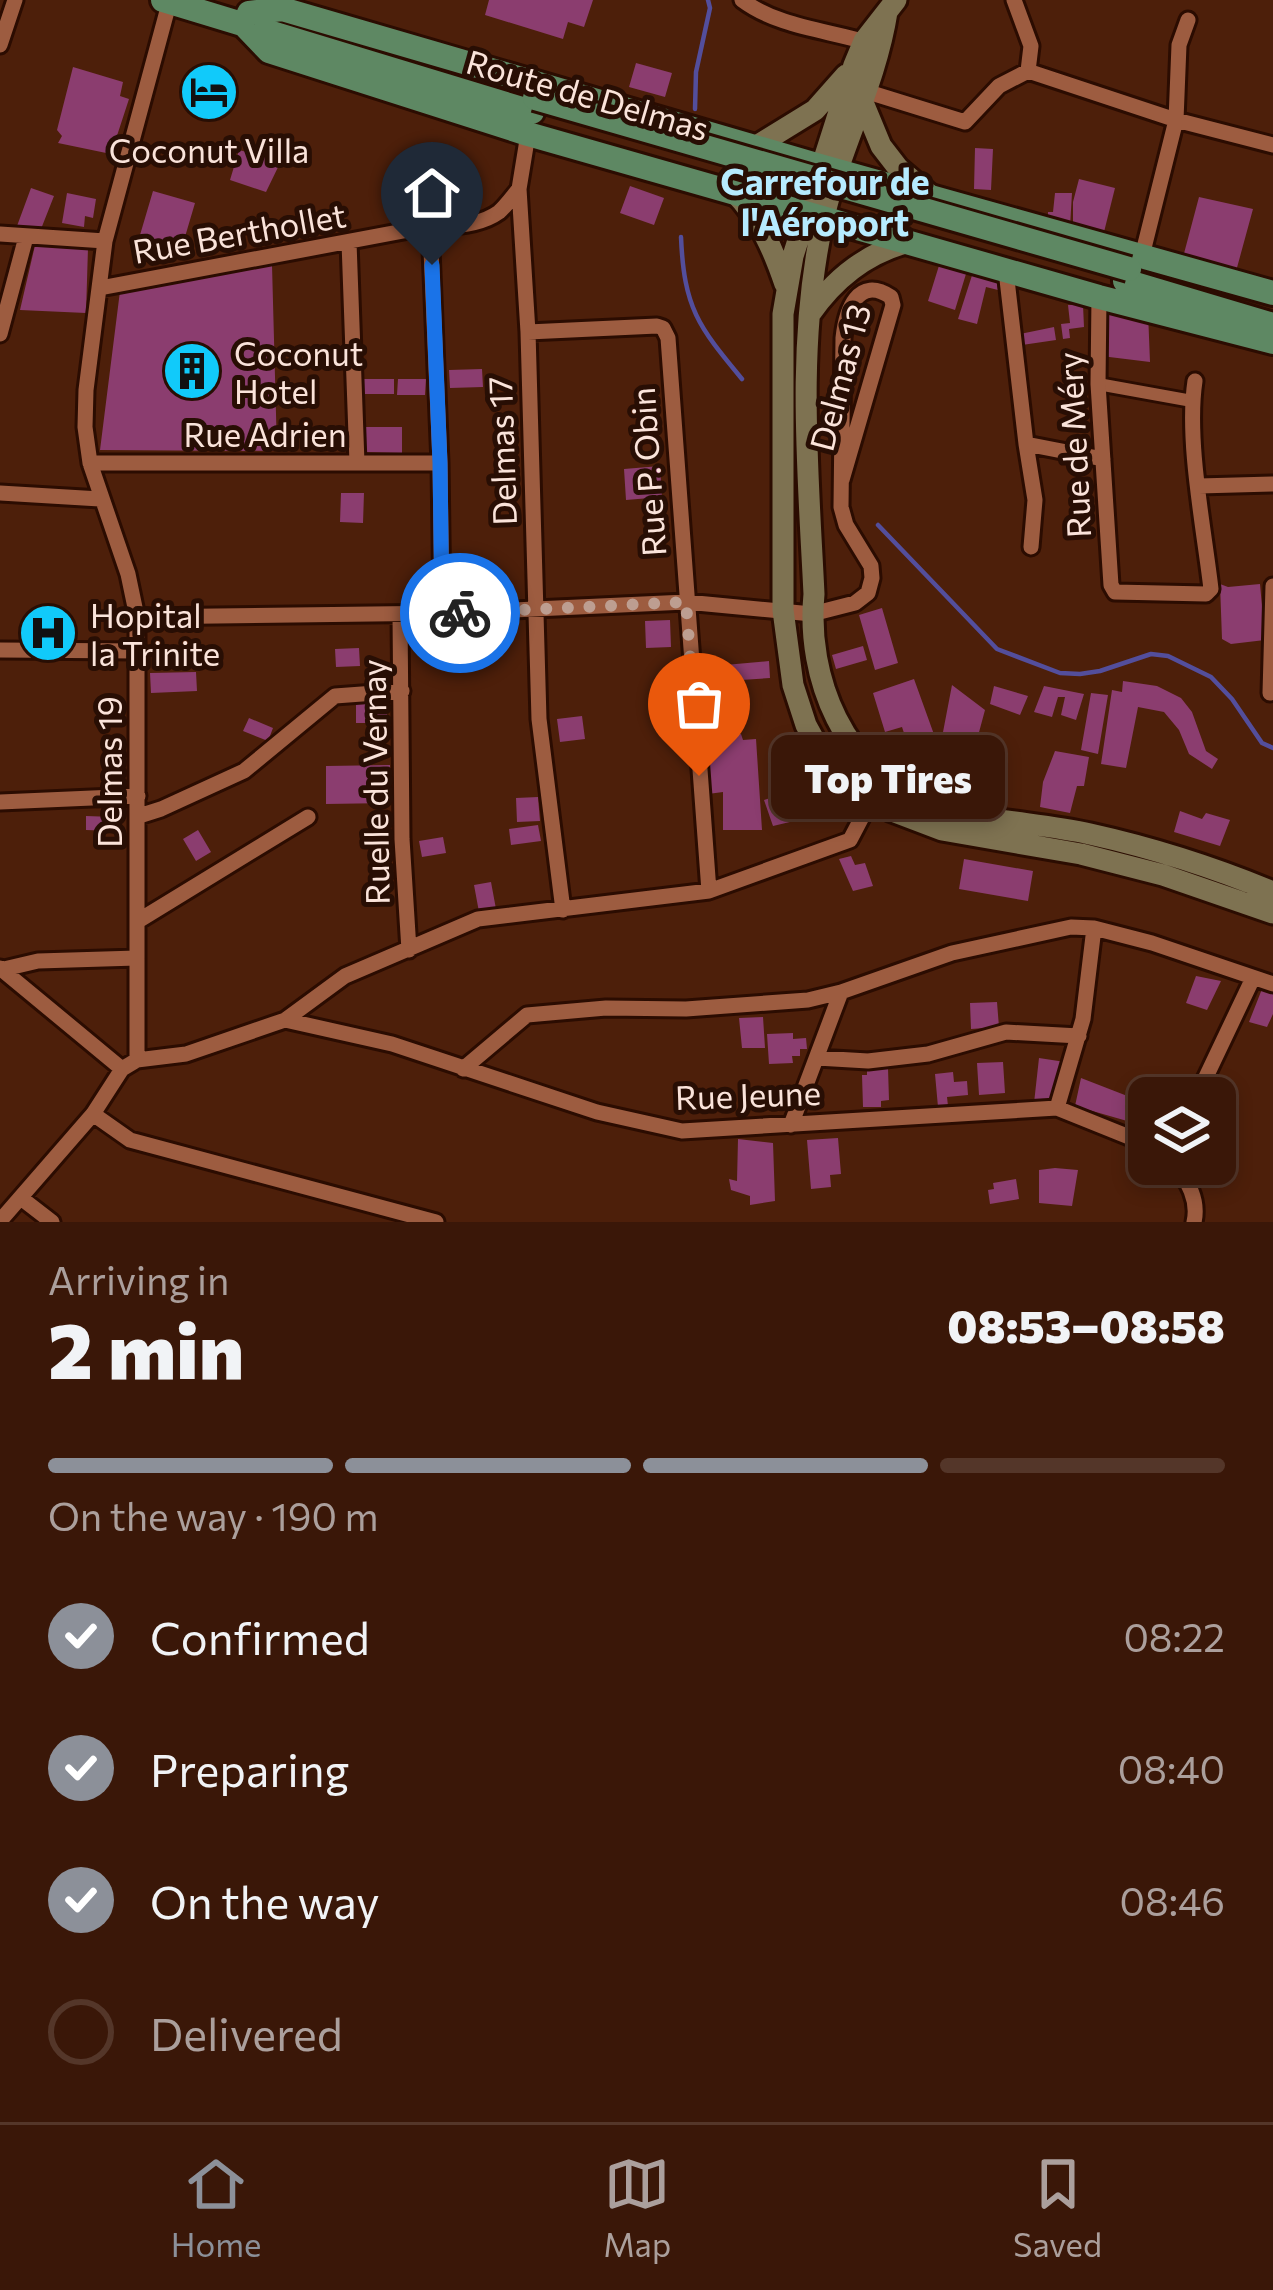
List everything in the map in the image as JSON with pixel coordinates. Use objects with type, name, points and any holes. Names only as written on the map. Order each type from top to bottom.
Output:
[{"type":"main road","name":"Route de Delmas","points":[[207,0],[247,20]]},
{"type":"main road","name":"Route de Delmas","points":[[168,1],[247,20],[532,115],[1132,269],[1273,310]]},
{"type":"main road","points":[[754,147],[815,110],[865,52],[892,6]]},
{"type":"main road","points":[[1273,293],[1132,269],[833,166],[282,9],[247,20],[269,51],[532,115],[811,218],[1273,343]]},
{"type":"main road","points":[[865,52],[864,96],[881,146],[932,197]]},
{"type":"main road","points":[[833,166],[865,52]]},
{"type":"main road","points":[[864,96],[786,287],[781,387],[783,610],[793,685],[806,724],[824,758],[842,778],[892,811],[942,830],[1082,854],[1163,875],[1273,913]]},
{"type":"main road","points":[[734,191],[765,232],[786,287]]},
{"type":"main road","points":[[811,218],[812,277],[804,366],[815,657],[826,699],[852,746],[882,776],[929,804],[1162,852],[1273,892]]},
{"type":"main road","points":[[809,315],[825,293],[863,260],[909,242]]},
{"type":"main road","name":"Route de Delmas","points":[[1132,269],[1273,325]]},
{"type":"street","points":[[0,45],[15,0]]},
{"type":"street","points":[[742,0],[760,13],[865,52]]},
{"type":"street","points":[[1014,0],[1031,46],[1028,71]]},
{"type":"street","name":"Delmas 19","points":[[129,1064],[138,921],[137,617],[128,574],[90,464],[86,390],[105,241],[168,1]]},
{"type":"street","points":[[1132,269],[1176,120],[1179,45],[1188,20]]},
{"type":"street","points":[[864,96],[965,122],[999,86],[1028,71],[1176,120],[1273,145]]},
{"type":"street","name":"Delmas 17","points":[[532,115],[519,189],[528,332],[539,719],[563,910]]},
{"type":"street","name":"Rue Berthollet","points":[[100,288],[430,226],[475,222],[498,213],[519,189]]},
{"type":"street","points":[[430,226],[442,612]]},
{"type":"street","points":[[0,234],[105,241]]},
{"type":"street","points":[[0,334],[26,237]]},
{"type":"street","points":[[349,242],[357,463]]},
{"type":"street","points":[[1006,271],[1035,500],[1030,547]]},
{"type":"street","name":"Delmas 13","points":[[812,614],[855,603],[868,593],[872,578],[872,566],[846,525],[841,507],[844,327],[856,296],[880,290],[891,297],[893,305],[842,480]]},
{"type":"street","name":"Rue de Méry","points":[[1099,297],[1098,384],[1112,588],[1120,593],[1210,591],[1199,486]]},
{"type":"street","name":"Rue P. Obin","points":[[528,332],[657,326],[667,332],[709,891]]},
{"type":"street","points":[[1195,381],[1192,401],[1199,486],[1273,484]]},
{"type":"street","points":[[1098,384],[1192,401]]},
{"type":"street","points":[[1026,444],[1103,459]]},
{"type":"street","name":"Rue Adrien","points":[[90,464],[440,463]]},
{"type":"street","points":[[0,493],[100,499]]},
{"type":"street","points":[[1270,693],[1273,586]]},
{"type":"street","points":[[137,617],[400,614],[686,602],[812,614]]},
{"type":"street","name":"Ruelle du Vernay","points":[[400,614],[402,839],[409,950]]},
{"type":"street","points":[[0,650],[138,650]]},
{"type":"street","points":[[139,816],[244,771],[335,695],[402,691]]},
{"type":"street","points":[[0,802],[138,796]]},
{"type":"street","points":[[0,1221],[93,1114],[129,1064],[186,1054],[285,1020],[345,976],[478,920],[709,891],[850,840],[871,800]]},
{"type":"street","points":[[138,921],[308,817]]},
{"type":"street","points":[[463,1069],[527,1015],[808,1000],[952,953],[1071,927],[1153,943],[1273,984]]},
{"type":"street","points":[[1058,1108],[1079,1036],[1094,928]]},
{"type":"street","points":[[0,969],[38,961],[137,958]]},
{"type":"street","points":[[0,969],[129,1064]]},
{"type":"street","points":[[1206,1077],[1253,978]]},
{"type":"street","points":[[791,1125],[841,992]]},
{"type":"street","name":"Rue Jeune","points":[[285,1020],[392,1044],[597,1112],[682,1131],[1058,1108],[1128,1136]]},
{"type":"street","points":[[817,1058],[868,1061],[928,1054],[1006,1032],[1079,1036]]},
{"type":"street","points":[[93,1114],[130,1140],[436,1222]]},
{"type":"street","points":[[1190,1185],[1194,1222]]},
{"type":"street","points":[[21,1198],[52,1222]]},
{"type":"building","points":[[489,0],[593,0],[584,27],[568,22],[563,39],[485,15]]},
{"type":"building","points":[[636,63],[672,73],[665,97],[629,87]]},
{"type":"building","points":[[73,67],[123,82],[120,96],[129,99],[111,154],[58,143]]},
{"type":"building","points":[[975,148],[993,149],[991,190],[974,189]]},
{"type":"building","points":[[239,150],[281,161],[266,192],[230,180]]},
{"type":"building","points":[[1079,179],[1115,188],[1104,232],[1073,222]]},
{"type":"building","points":[[630,186],[664,198],[654,225],[620,213]]},
{"type":"building","points":[[31,188],[54,196],[41,229],[17,226]]},
{"type":"building","points":[[153,191],[195,203],[182,247],[140,235]]},
{"type":"building","points":[[67,193],[96,199],[93,218],[85,216],[84,227],[62,223]]},
{"type":"building","points":[[1055,193],[1072,193],[1070,227],[1048,226]]},
{"type":"building","points":[[1199,197],[1253,209],[1235,275],[1182,261]]},
{"type":"building","points":[[36,241],[88,248],[86,313],[20,310]]},
{"type":"building","points":[[942,256],[969,264],[955,310],[928,301]]},
{"type":"building","name":"Coconut Hotel","points":[[272,265],[277,451],[100,450],[120,291]]},
{"type":"building","points":[[975,266],[995,270],[998,290],[986,287],[977,324],[958,319]]},
{"type":"building","points":[[1068,305],[1083,305],[1084,327],[1069,329],[1070,338],[1063,339],[1061,324],[1070,323]]},
{"type":"building","points":[[1090,306],[1148,312],[1150,362],[1093,355]]},
{"type":"building","points":[[1054,327],[1056,340],[1022,345],[1020,334]]},
{"type":"building","points":[[482,369],[483,387],[450,388],[449,370]]},
{"type":"building","points":[[362,379],[394,379],[394,394],[362,394]]},
{"type":"building","points":[[398,379],[426,379],[425,395],[397,395]]},
{"type":"building","points":[[365,427],[402,427],[402,453],[365,452]]},
{"type":"building","points":[[660,466],[662,497],[626,500],[624,469]]},
{"type":"building","points":[[341,493],[364,493],[363,523],[340,522]]},
{"type":"building","points":[[1220,584],[1260,584],[1265,640],[1231,644],[1222,639]]},
{"type":"building","points":[[882,608],[898,663],[875,670],[859,615]]},
{"type":"building","points":[[670,620],[671,647],[646,648],[645,621]]},
{"type":"building","points":[[863,646],[867,660],[836,669],[832,655]]},
{"type":"building","points":[[359,648],[360,666],[336,667],[335,649]]},
{"type":"building","points":[[769,661],[770,678],[726,681],[725,665]]},
{"type":"building","points":[[196,672],[197,691],[151,693],[150,673]]},
{"type":"building","points":[[914,679],[936,740],[909,748],[902,727],[885,732],[873,693]]},
{"type":"building","points":[[1123,681],[1157,686],[1181,698],[1192,712],[1206,751],[1218,759],[1212,769],[1189,754],[1179,730],[1164,712],[1138,707],[1126,768],[1101,764],[1112,690],[1122,692]]},
{"type":"building","points":[[952,685],[985,710],[971,762],[939,753]]},
{"type":"building","points":[[994,686],[1028,696],[1020,715],[990,704]]},
{"type":"building","points":[[1044,686],[1084,694],[1076,720],[1061,715],[1065,697],[1058,697],[1052,717],[1034,712]]},
{"type":"building","points":[[1091,693],[1108,695],[1098,754],[1081,750]]},
{"type":"building","points":[[356,699],[387,699],[387,723],[356,723]]},
{"type":"building","points":[[582,716],[585,739],[560,742],[557,719]]},
{"type":"building","points":[[249,718],[273,728],[268,741],[243,731]]},
{"type":"building","points":[[741,734],[743,740],[756,739],[762,830],[723,830],[723,792],[708,794],[703,736]]},
{"type":"building","points":[[1055,751],[1089,757],[1084,786],[1077,786],[1070,813],[1040,807]]},
{"type":"building","points":[[390,765],[390,803],[326,804],[326,766]]},
{"type":"building","points":[[807,786],[817,797],[824,796],[832,812],[773,826],[764,800]]},
{"type":"building","points":[[538,797],[540,821],[517,822],[516,798]]},
{"type":"building","points":[[1180,811],[1202,819],[1206,813],[1230,820],[1220,846],[1174,832]]},
{"type":"building","points":[[86,816],[114,817],[114,831],[86,830]]},
{"type":"building","points":[[538,825],[541,841],[511,845],[509,829]]},
{"type":"building","points":[[198,830],[211,852],[196,861],[183,839]]},
{"type":"building","points":[[443,837],[446,853],[422,857],[419,841]]},
{"type":"building","points":[[851,856],[855,865],[865,863],[873,886],[853,891],[839,859]]},
{"type":"building","points":[[964,859],[1033,871],[1028,901],[959,889]]},
{"type":"building","points":[[491,882],[496,909],[479,912],[474,885]]},
{"type":"building","points":[[1196,976],[1221,981],[1207,1010],[1186,1003]]},
{"type":"building","points":[[1262,989],[1273,992],[1273,1014],[1267,1027],[1249,1022]]},
{"type":"building","points":[[997,1002],[999,1027],[971,1029],[970,1003]]},
{"type":"building","points":[[763,1017],[765,1048],[742,1048],[739,1018]]},
{"type":"building","points":[[793,1033],[793,1039],[806,1038],[807,1049],[792,1056],[793,1063],[769,1064],[767,1034]]},
{"type":"building","points":[[1039,1058],[1065,1062],[1054,1106],[1034,1103]]},
{"type":"building","points":[[1003,1062],[1005,1093],[979,1095],[977,1063]]},
{"type":"building","points":[[867,1068],[888,1068],[889,1100],[881,1101],[881,1107],[863,1107],[862,1075],[867,1075]]},
{"type":"building","points":[[953,1072],[954,1082],[967,1081],[968,1095],[947,1097],[948,1106],[938,1107],[935,1074]]},
{"type":"building","points":[[1081,1078],[1128,1096],[1128,1121],[1075,1106]]},
{"type":"building","points":[[838,1138],[841,1174],[830,1175],[831,1187],[811,1189],[807,1140]]},
{"type":"building","points":[[738,1139],[773,1143],[775,1201],[750,1205],[750,1196],[731,1190],[729,1179],[737,1181]]},
{"type":"building","points":[[1039,1170],[1078,1170],[1072,1206],[1039,1203]]},
{"type":"building","points":[[1016,1179],[1019,1199],[990,1204],[988,1190],[994,1189],[993,1183]]},
{"type":"waterway","points":[[695,109],[708,0]]},
{"type":"waterway","points":[[681,237],[696,315],[742,379]]},
{"type":"waterway","points":[[878,525],[997,649],[1060,673],[1080,674],[1151,654],[1168,656],[1211,677],[1262,743],[1273,748]]},
{"type":"way so far","points":[[460,613],[686,602],[699,776]]},
{"type":"place","name":"Coconut Villa","points":[[209,92]]},
{"type":"place","name":"Coconut Hotel","points":[[192,371]]},
{"type":"place","name":"Hopital la Trinite","points":[[48,633]]},
{"type":"place","name":"Top Tires","points":[[699,776]]},
{"type":"district","name":"Carrefour de l'Aéroport","points":[[825,200]]},
{"type":"route","points":[[432,265],[442,612],[460,613]]}]
